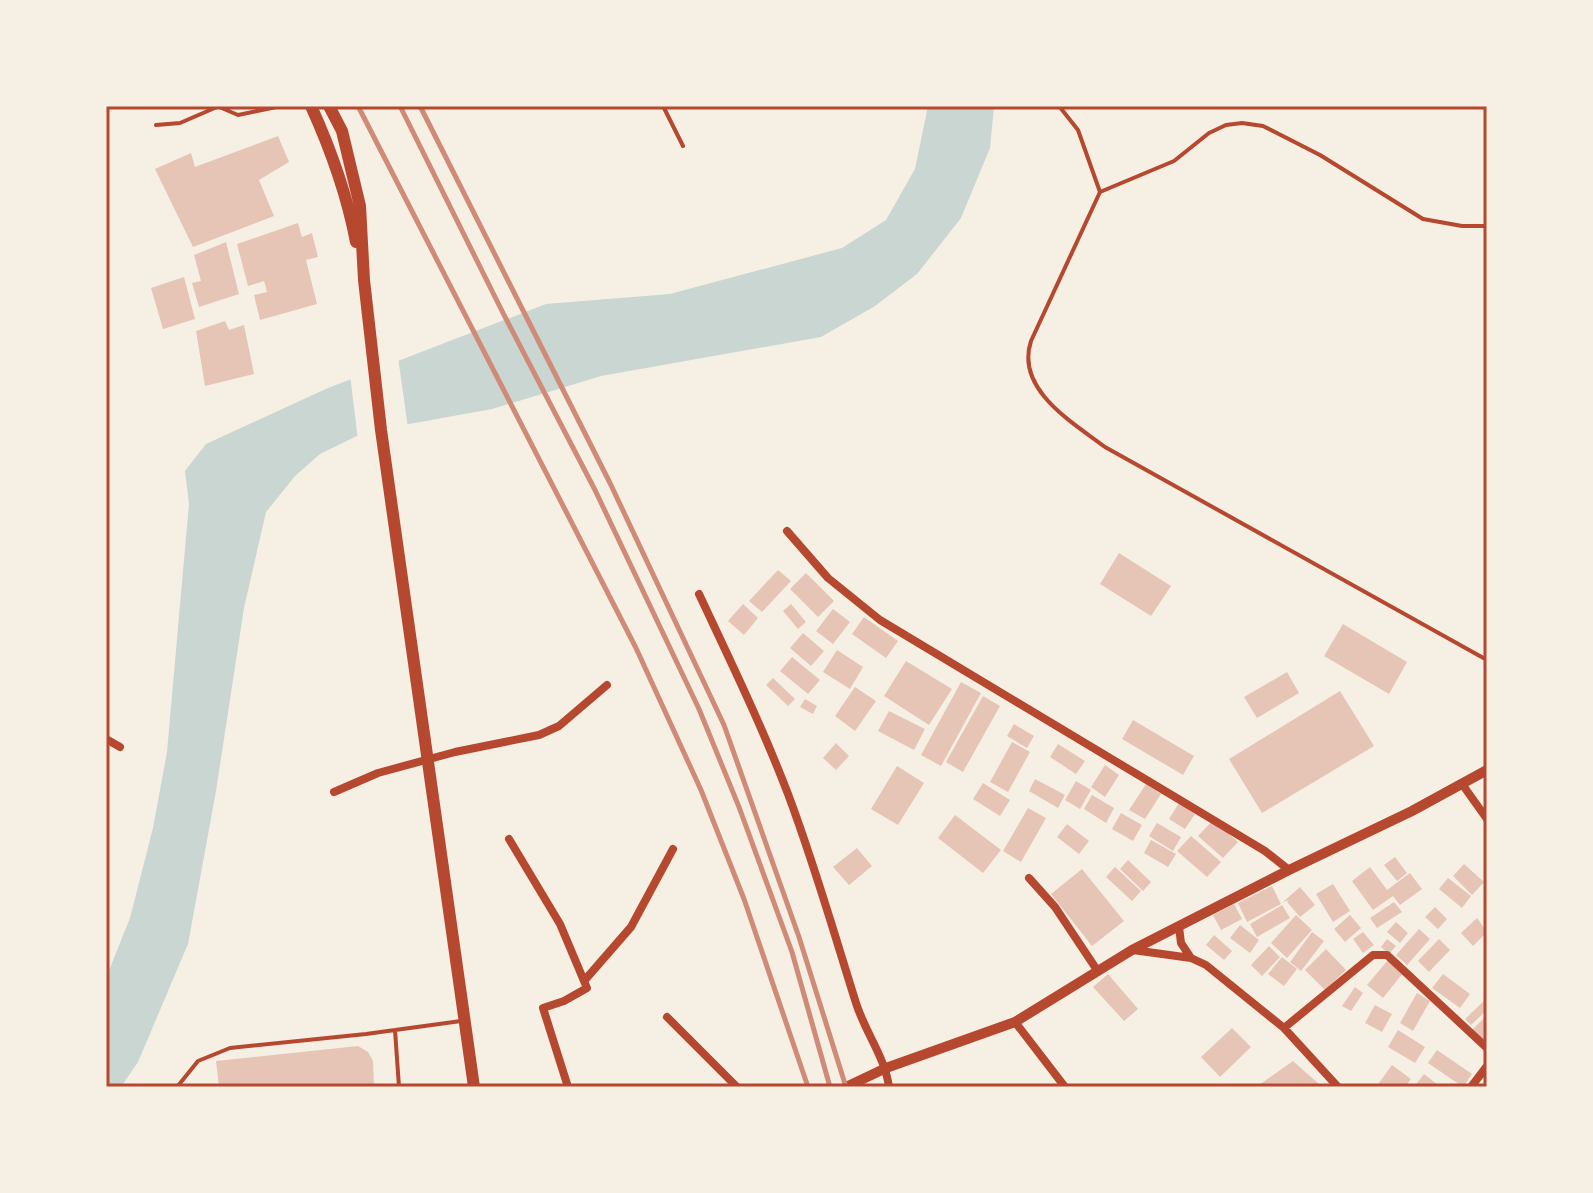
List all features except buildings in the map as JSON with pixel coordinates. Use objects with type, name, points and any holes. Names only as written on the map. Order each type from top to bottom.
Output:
[{"type":"main road","points":[[311,106],[349,206],[364,280]]},
{"type":"main road","points":[[329,106],[342,131],[360,206],[368,319],[395,534],[467,1020],[474,1087]]},
{"type":"street","points":[[787,531],[828,578],[880,620],[1252,843],[1289,870]]},
{"type":"street","points":[[699,594],[760,725],[787,793],[814,866],[860,1017],[886,1068],[889,1087]]},
{"type":"street","points":[[334,792],[378,773],[549,731],[572,716],[607,685]]},
{"type":"street","points":[[106,739],[120,747]]},
{"type":"street","points":[[846,1087],[886,1068],[1015,1022],[1132,950],[1487,770]]},
{"type":"street","points":[[1462,784],[1487,819]]},
{"type":"street","points":[[509,839],[560,924],[587,988],[543,1008],[568,1087]]},
{"type":"street","points":[[584,981],[631,927],[673,849]]},
{"type":"street","points":[[1029,878],[1055,907],[1097,970]]},
{"type":"street","points":[[1179,927],[1181,943],[1191,958]]},
{"type":"street","points":[[1132,950],[1191,958],[1206,965],[1284,1028],[1338,1087]]},
{"type":"street","points":[[1284,1028],[1373,955],[1381,953],[1387,955],[1487,1048]]},
{"type":"street","points":[[667,1017],[737,1087]]},
{"type":"street","points":[[1015,1022],[1065,1087]]},
{"type":"street","points":[[1471,1087],[1487,1066]]},
{"type":"lane","points":[[156,125],[180,123],[217,106],[238,115],[281,106]]},
{"type":"lane","points":[[663,106],[683,146]]},
{"type":"lane","points":[[1059,106],[1078,130],[1100,192]]},
{"type":"lane","points":[[1487,226],[1462,226],[1423,219],[1320,155],[1263,126],[1242,123],[1226,125],[1209,133],[1174,161],[1100,192],[1029,349],[1027,365],[1046,397],[1105,447],[1487,660]]},
{"type":"lane","points":[[177,1087],[198,1061],[230,1048],[467,1020]]},
{"type":"lane","points":[[395,1029],[399,1087]]},
{"type":"shaded area","points":[[928,106],[994,106],[990,148],[961,218],[917,274],[875,306],[821,337],[601,376],[492,409],[365,432],[320,454],[295,476],[266,512],[244,608],[216,791],[188,944],[138,1062],[121,1087],[106,1087],[106,978],[130,918],[153,828],[167,752],[189,504],[185,471],[206,444],[328,388],[546,304],[670,294],[842,248],[886,220],[915,169]]},
{"type":"pier","points":[[398,357],[408,428],[358,440],[350,375]]},
{"type":"railway","points":[[358,106],[636,648],[701,790],[744,899],[808,1087]]},
{"type":"railway","points":[[400,106],[595,490],[699,709],[792,952],[830,1087]]},
{"type":"railway","points":[[420,106],[610,483],[724,725],[799,937],[846,1087]]}]
